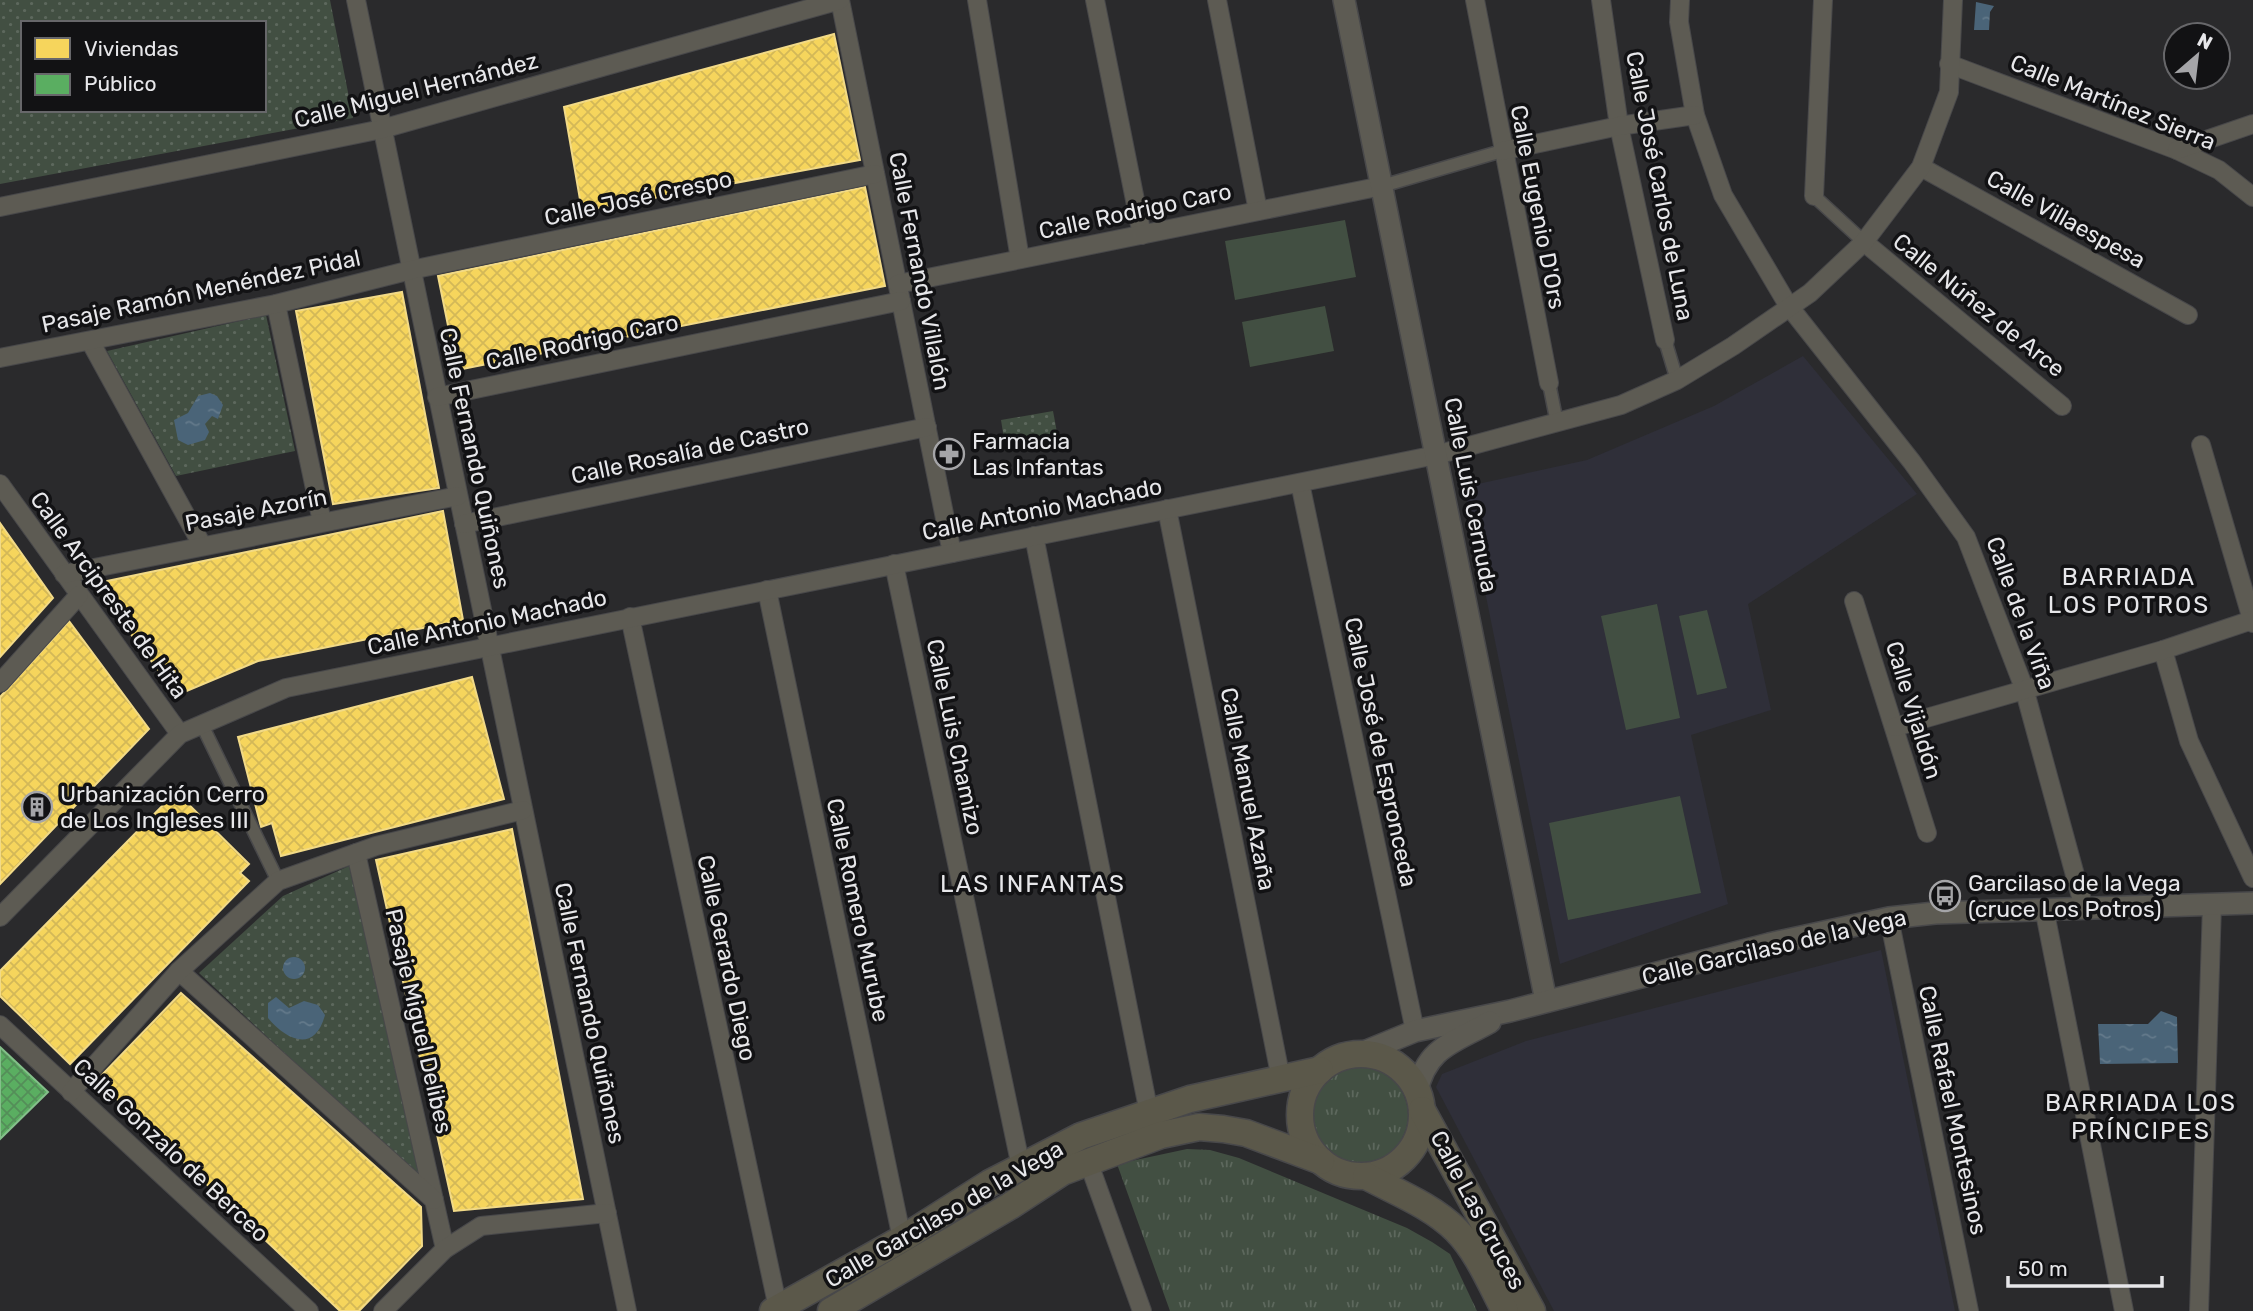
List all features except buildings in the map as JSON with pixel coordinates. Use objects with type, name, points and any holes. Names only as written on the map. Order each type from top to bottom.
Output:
[{"type":"main road","points":[[1345,1056],[1377,1056],[1394,1063],[1408,1075],[1420,1100],[1421,1129],[1414,1147],[1402,1162],[1385,1172],[1366,1176],[1350,1175],[1321,1161],[1308,1145],[1301,1116],[1307,1086],[1320,1070],[1345,1056]]},
{"type":"main road","name":"Calle Garcilaso de la Vega","points":[[776,1310],[902,1239],[990,1183],[1081,1136],[1190,1099],[1320,1070]]},
{"type":"main road","name":"Calle Las Cruces","points":[[1420,1100],[1532,1311]]},
{"type":"main road","name":"Calle Garcilaso de la Vega","points":[[831,1311],[872,1289],[1062,1172],[1160,1135],[1199,1127],[1247,1133],[1321,1161]]},
{"type":"main road","name":"Calle Las Cruces","points":[[1366,1176],[1420,1205],[1458,1231],[1478,1259],[1504,1311]]},
{"type":"street","name":"Calle Fernando Quiñones","points":[[356,0],[627,1311]]},
{"type":"street","name":"Calle Miguel Hernández","points":[[0,206],[382,129],[840,0]]},
{"type":"street","name":"Calle Fernando Villalón","points":[[840,0],[952,553]]},
{"type":"street","points":[[977,0],[1020,259]]},
{"type":"street","points":[[1095,0],[1142,234]]},
{"type":"street","points":[[1217,0],[1258,211]]},
{"type":"street","name":"Calle Luis Cernuda","points":[[1345,0],[1545,1001]]},
{"type":"street","name":"Calle Eugenio D'Ors","points":[[1475,0],[1502,151],[1557,423]]},
{"type":"street","name":"Calle José Carlos de Luna","points":[[1601,0],[1619,126],[1665,340],[1677,380]]},
{"type":"street","name":"Calle de la Viña","points":[[1680,0],[1679,22],[1695,115],[1723,195],[1788,305],[1912,462],[1966,537],[2024,688],[2084,908]]},
{"type":"street","points":[[1823,0],[1814,196],[1864,242]]},
{"type":"street","name":"Calle Antonio Machado","points":[[0,918],[180,734],[286,688],[1436,455],[1621,405],[1677,380],[1733,346],[1788,305],[1810,293],[1864,242],[1921,167],[1949,92],[1953,0]]},
{"type":"street","name":"Calle Martínez Sierra","points":[[1949,64],[2177,150],[2219,170],[2253,197]]},
{"type":"street","points":[[1382,186],[1502,151],[1619,126],[1695,115]]},
{"type":"street","points":[[2177,150],[2253,124]]},
{"type":"street","name":"Calle Villaespesa","points":[[1921,167],[2188,315]]},
{"type":"street","name":"Calle José Crespo","points":[[411,270],[876,174]]},
{"type":"street","name":"Calle Rodrigo Caro","points":[[437,397],[900,293],[1020,259],[1382,186]]},
{"type":"street","name":"Calle Núñez de Arce","points":[[1864,242],[2063,406]]},
{"type":"street","name":"Pasaje Ramón Menéndez Pidal","points":[[0,358],[276,304],[411,270]]},
{"type":"street","points":[[276,304],[322,522]]},
{"type":"street","points":[[90,341],[202,545]]},
{"type":"street","name":"Calle Rosalía de Castro","points":[[464,524],[927,427]]},
{"type":"street","points":[[1895,727],[2252,622],[2201,445]]},
{"type":"street","name":"Calle José de Espronceda","points":[[1300,483],[1415,1031]]},
{"type":"street","name":"Calle Arcipreste de Hita","points":[[0,484],[180,734]]},
{"type":"street","name":"Pasaje Azorín","points":[[64,574],[458,496]]},
{"type":"street","name":"Calle Manuel Azaña","points":[[1167,509],[1281,1079]]},
{"type":"street","points":[[1034,536],[1149,1113]]},
{"type":"street","name":"Calle Luis Chamizo","points":[[894,564],[1021,1167]]},
{"type":"street","name":"Calle Romero Murube","points":[[767,590],[902,1239]]},
{"type":"street","points":[[0,683],[79,595]]},
{"type":"street","name":"Calle Vijaldón","points":[[1854,601],[1927,833]]},
{"type":"street","name":"Calle Gerardo Diego","points":[[630,617],[776,1310]]},
{"type":"street","points":[[2163,650],[2189,741],[2253,878]]},
{"type":"street","points":[[202,725],[278,881]]},
{"type":"street","points":[[71,1093],[180,971],[278,881],[356,853],[523,810]]},
{"type":"street","name":"Pasaje Miguel Delibes","points":[[356,853],[444,1249]]},
{"type":"street","name":"Calle Garcilaso de la Vega","points":[[1359,1054],[1415,1031],[1510,1011],[1769,944],[1889,919],[1935,913],[2044,908],[2253,903]]},
{"type":"street","points":[[2199,1311],[2212,905]]},
{"type":"street","points":[[2044,908],[2124,1311]]},
{"type":"street","name":"Calle Rafael Montesinos","points":[[1889,919],[1969,1311]]},
{"type":"street","points":[[180,971],[434,1200]]},
{"type":"street","name":"Calle Garcilaso de la Vega","points":[[1420,1100],[1422,1071],[1434,1054],[1510,1011]]},
{"type":"street","name":"Calle Gonzalo de Berceo","points":[[0,1026],[309,1311]]},
{"type":"street","points":[[1088,1161],[1142,1311]]},
{"type":"street","points":[[383,1311],[444,1249],[481,1226],[607,1213]]},
{"type":"shaded area","points":[[1803,356],[1917,494],[1748,604],[1771,710],[1691,735],[1728,904],[1560,964],[1464,487],[1587,460],[1714,406]]},
{"type":"shaded area","points":[[1881,950],[1955,1311],[1554,1311],[1436,1087],[1442,1074],[1526,1041]]},
{"type":"green space","points":[[0,0],[330,0],[353,118],[0,184]]},
{"type":"green space","points":[[1345,220],[1356,277],[1235,300],[1225,241]]},
{"type":"green space","points":[[1325,306],[1334,351],[1250,367],[1242,322]]},
{"type":"green space","points":[[266,315],[295,451],[176,476],[107,351]]},
{"type":"green space","points":[[1053,411],[1059,443],[1006,452],[1001,420]]},
{"type":"green space","points":[[1657,604],[1680,718],[1626,730],[1601,616]]},
{"type":"green space","points":[[1707,610],[1727,688],[1697,695],[1679,616]]},
{"type":"green space","points":[[1680,796],[1701,893],[1568,920],[1549,823]]},
{"type":"green space","points":[[349,866],[424,1184],[199,973],[283,896]]},
{"type":"green space","points":[[1360,1067],[1378,1071],[1394,1081],[1404,1097],[1408,1115],[1404,1133],[1394,1149],[1378,1159],[1360,1163],[1342,1159],[1326,1149],[1316,1133],[1312,1115],[1316,1097],[1326,1081],[1342,1071]]},
{"type":"green space","points":[[1187,1149],[1210,1150],[1239,1158],[1407,1228],[1450,1254],[1477,1311],[1170,1311],[1117,1164]]},
{"type":"water","points":[[1976,2],[1994,6],[1990,12],[1989,30],[1974,30]]},
{"type":"water","points":[[210,393],[217,396],[223,405],[218,419],[212,416],[205,424],[209,432],[205,440],[188,445],[178,440],[174,420],[188,413],[198,396]]},
{"type":"water","points":[[294,957],[302,960],[305,968],[302,976],[294,979],[286,976],[283,968],[286,960]]},
{"type":"water","points":[[276,997],[289,1008],[304,1001],[318,1005],[325,1015],[315,1035],[300,1039],[275,1026],[268,1018],[268,1003]]},
{"type":"water","points":[[2161,1011],[2177,1017],[2178,1063],[2100,1064],[2098,1024],[2148,1024]]},
{"type":"place","name":"Farmacia Las Infantas","points":[[949,454]]},
{"type":"place","name":"Urbanización Cerro de Los Ingleses III","points":[[37,807]]},
{"type":"place","name":"Garcilaso de la Vega (cruce Los Potros)","points":[[1945,896]]},
{"type":"district","name":"BARRIADA LOS POTROS","points":[[2129,591]]},
{"type":"district","name":"LAS INFANTAS","points":[[1033,884]]},
{"type":"district","name":"BARRIADA LOS PRÍNCIPES","points":[[2141,1117]]}]
